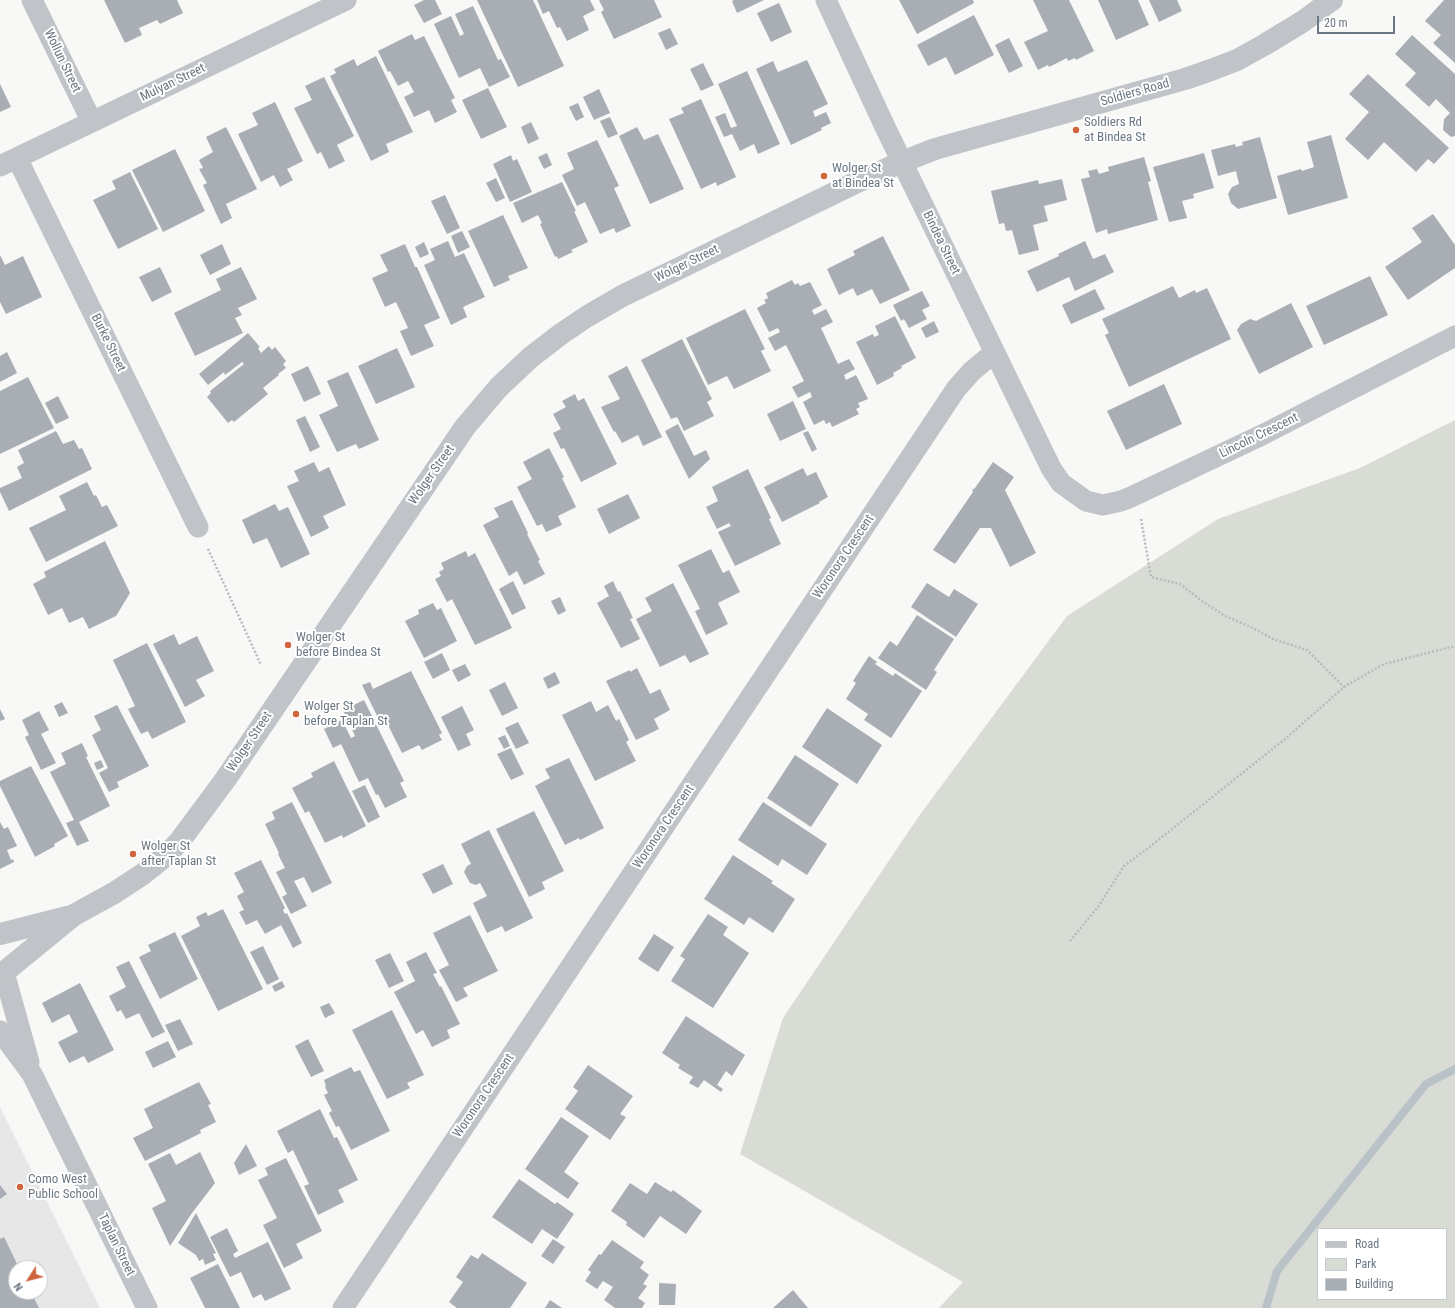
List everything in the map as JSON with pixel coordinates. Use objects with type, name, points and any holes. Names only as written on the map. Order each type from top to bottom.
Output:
[{"type":"street","name":"Wollun Street","points":[[32,0],[92,122]]},
{"type":"street","name":"Mulyan Street","points":[[9,162],[346,0]]},
{"type":"street","name":"Bindea Street","points":[[826,0],[994,353],[1050,468],[1061,483]]},
{"type":"street","name":"Soldiers Road","points":[[902,162],[935,149],[1177,82],[1212,70],[1237,60],[1264,45],[1302,22],[1332,0]]},
{"type":"street","name":"Burke Street","points":[[9,162],[198,527]]},
{"type":"street","name":"Wolger Street","points":[[4,976],[74,915],[114,893],[143,874],[163,858],[179,842],[225,780],[465,427],[499,387],[531,357],[586,316],[622,296],[855,183],[902,162]]},
{"type":"street","name":"Lincoln Crescent","points":[[1061,483],[1086,501],[1103,505],[1121,501],[1262,435],[1455,336]]},
{"type":"street","name":"Woronora Crescent","points":[[343,1308],[956,389],[972,371],[994,353]]},
{"type":"street","name":"Wolger Street","points":[[0,934],[74,915]]},
{"type":"street","points":[[0,939],[6,946],[10,961],[4,976]]},
{"type":"street","name":"Taplan Street","points":[[4,976],[32,1074],[147,1308]]},
{"type":"street","name":"Taplan Street","points":[[0,1031],[32,1074]]},
{"type":"path","points":[[1131,497],[1139,511],[1151,577],[1180,584],[1202,602],[1225,616],[1251,627],[1273,639],[1307,650],[1344,687]]},
{"type":"path","points":[[198,527],[261,665]]},
{"type":"path","points":[[1070,941],[1098,907],[1124,866],[1285,739],[1344,687],[1384,664],[1455,646]]},
{"type":"shaded area","name":"Como West Public School","points":[[0,1107],[100,1308],[0,1308]]},
{"type":"green space","points":[[1455,420],[1455,1308],[939,1308],[963,1282],[740,1154],[783,1018],[919,816],[1067,616],[1218,519],[1360,468]]},
{"type":"building","points":[[104,0],[177,0],[183,13],[160,24],[157,20],[139,28],[142,35],[125,43]]},
{"type":"building","points":[[424,0],[435,0],[442,14],[424,23],[414,5]]},
{"type":"building","points":[[477,0],[533,0],[564,66],[518,87]]},
{"type":"building","points":[[537,0],[590,0],[595,10],[583,16],[589,30],[567,41],[560,27],[557,28],[549,11],[543,14]]},
{"type":"building","points":[[599,0],[654,0],[662,17],[614,39],[601,12],[604,10]]},
{"type":"building","points":[[764,0],[737,13],[732,1]]},
{"type":"building","points":[[899,0],[973,0],[974,3],[917,34]]},
{"type":"building","points":[[1033,0],[1069,0],[1094,51],[1076,60],[1075,58],[1068,61],[1067,58],[1049,67],[1048,65],[1038,70],[1024,42],[1048,31]]},
{"type":"building","points":[[1098,0],[1138,0],[1149,25],[1116,40]]},
{"type":"building","points":[[1149,0],[1177,0],[1182,11],[1159,22]]},
{"type":"building","points":[[1444,0],[1455,0],[1455,63],[1433,43],[1441,35],[1425,21]]},
{"type":"building","points":[[779,3],[792,32],[771,42],[757,13]]},
{"type":"building","points":[[473,6],[498,60],[501,59],[510,77],[489,87],[480,68],[459,78],[434,24],[451,16],[460,36],[464,34],[455,14]]},
{"type":"building","points":[[974,15],[994,55],[955,75],[946,57],[928,66],[917,45]]},
{"type":"building","points":[[670,28],[678,44],[666,50],[658,33]]},
{"type":"building","points":[[412,34],[415,40],[424,36],[455,98],[451,100],[457,112],[435,123],[429,110],[414,117],[404,97],[414,92],[408,81],[398,86],[390,71],[388,72],[378,51]]},
{"type":"building","points":[[1412,35],[1455,74],[1455,136],[1451,137],[1443,130],[1444,119],[1450,113],[1436,99],[1429,107],[1405,85],[1416,73],[1395,54]]},
{"type":"building","points":[[1009,38],[1023,66],[1009,73],[995,45]]},
{"type":"building","points":[[376,56],[413,132],[386,144],[389,152],[371,161],[330,76],[336,73],[334,69],[354,59],[357,66]]},
{"type":"building","points":[[807,60],[828,104],[813,111],[815,117],[826,112],[831,123],[821,128],[822,130],[791,145],[756,69],[773,61],[778,72]]},
{"type":"building","points":[[703,63],[714,85],[701,91],[690,69]]},
{"type":"building","points":[[747,71],[780,144],[758,154],[754,144],[740,151],[732,134],[724,137],[715,117],[725,113],[731,128],[737,126],[718,84]]},
{"type":"building","points":[[1368,74],[1449,148],[1434,164],[1428,159],[1416,172],[1384,142],[1368,160],[1345,139],[1369,112],[1349,94]]},
{"type":"building","points":[[324,77],[354,136],[337,145],[345,161],[329,169],[321,152],[317,154],[294,108],[312,100],[305,86]]},
{"type":"building","points":[[0,84],[11,107],[0,112]]},
{"type":"building","points":[[488,88],[507,127],[481,139],[462,100]]},
{"type":"building","points":[[599,89],[610,113],[594,120],[583,97]]},
{"type":"building","points":[[701,99],[736,177],[717,186],[716,182],[701,189],[669,119],[684,113],[681,108]]},
{"type":"building","points":[[275,102],[303,161],[287,169],[293,180],[280,187],[274,175],[261,182],[238,134],[258,125],[252,113]]},
{"type":"building","points":[[578,103],[584,117],[576,121],[569,107]]},
{"type":"building","points":[[610,117],[618,134],[608,138],[600,121]]},
{"type":"building","points":[[531,122],[539,139],[528,144],[521,127]]},
{"type":"building","points":[[226,127],[257,189],[226,204],[232,218],[221,224],[203,185],[207,183],[199,169],[203,168],[199,160],[213,152],[206,137]]},
{"type":"building","points":[[637,127],[644,140],[658,134],[684,189],[650,204],[619,136]]},
{"type":"building","points":[[1331,135],[1348,198],[1288,215],[1277,176],[1314,167],[1307,142]]},
{"type":"building","points":[[1260,137],[1277,198],[1238,209],[1231,203],[1228,194],[1232,187],[1239,184],[1236,171],[1218,176],[1211,150],[1235,144],[1236,147],[1243,145],[1242,142]]},
{"type":"building","points":[[597,140],[619,186],[614,188],[631,226],[616,233],[614,228],[600,234],[585,202],[577,206],[562,175],[574,169],[567,153]]},
{"type":"building","points":[[175,149],[205,211],[163,232],[132,170]]},
{"type":"building","points":[[547,153],[552,165],[544,169],[538,157]]},
{"type":"building","points":[[1204,153],[1214,188],[1193,194],[1194,198],[1182,201],[1187,218],[1169,222],[1153,167]]},
{"type":"building","points":[[511,155],[513,161],[517,159],[532,192],[510,202],[493,164]]},
{"type":"building","points":[[1144,157],[1151,181],[1148,182],[1158,220],[1108,234],[1107,229],[1096,233],[1081,179],[1090,177],[1088,171],[1097,169],[1099,174],[1109,171],[1108,167]]},
{"type":"building","points":[[130,172],[158,229],[118,249],[93,200],[116,189],[112,181]]},
{"type":"building","points":[[496,178],[505,198],[496,202],[486,183]]},
{"type":"building","points":[[1062,179],[1067,200],[1044,206],[1048,221],[1033,225],[1039,250],[1019,255],[1012,230],[1006,231],[1004,223],[999,224],[991,191],[1038,180],[1039,184]]},
{"type":"building","points":[[562,182],[576,211],[574,211],[588,242],[571,250],[573,252],[558,259],[557,256],[555,257],[540,224],[542,223],[538,215],[522,223],[513,203]]},
{"type":"building","points":[[445,195],[460,228],[447,234],[431,201]]},
{"type":"building","points":[[1433,214],[1455,245],[1455,268],[1408,300],[1385,267],[1422,242],[1412,228]]},
{"type":"building","points":[[503,215],[528,268],[508,276],[510,280],[494,287],[468,231]]},
{"type":"building","points":[[462,231],[470,247],[458,253],[451,236]]},
{"type":"building","points":[[883,236],[910,290],[880,304],[872,289],[857,296],[853,288],[839,295],[827,269],[855,255],[853,251]]},
{"type":"building","points":[[448,241],[455,257],[464,253],[485,297],[463,307],[467,317],[451,325],[424,265],[435,260],[430,249]]},
{"type":"building","points":[[1085,241],[1093,259],[1105,254],[1114,272],[1075,291],[1069,277],[1037,292],[1027,271],[1059,256],[1058,254]]},
{"type":"building","points":[[424,242],[429,254],[420,258],[415,247]]},
{"type":"building","points":[[222,244],[231,264],[210,275],[200,255]]},
{"type":"building","points":[[405,244],[440,318],[424,325],[434,346],[411,356],[400,331],[408,328],[396,302],[385,307],[372,278],[388,271],[380,255]]},
{"type":"building","points":[[0,255],[5,265],[23,256],[42,297],[6,314],[0,302]]},
{"type":"building","points":[[160,267],[172,292],[152,302],[139,277]]},
{"type":"building","points":[[241,267],[257,299],[238,308],[242,315],[235,318],[243,333],[195,356],[174,313],[221,290],[216,279]]},
{"type":"building","points":[[1370,276],[1388,315],[1324,345],[1306,306]]},
{"type":"building","points":[[792,280],[795,285],[798,283],[800,286],[810,282],[822,305],[812,310],[814,315],[826,309],[833,322],[821,328],[838,364],[849,359],[855,369],[844,375],[846,380],[856,375],[868,399],[858,403],[860,407],[856,409],[859,414],[832,427],[830,422],[826,424],[824,420],[814,425],[803,402],[812,397],[810,392],[798,398],[792,387],[804,381],[786,345],[775,351],[768,338],[780,332],[778,328],[769,332],[757,308],[766,303],[764,300],[768,298],[766,293]]},
{"type":"building","points":[[1173,286],[1179,298],[1195,290],[1196,293],[1207,288],[1231,339],[1129,387],[1105,335],[1109,333],[1102,319]]},
{"type":"building","points":[[1095,289],[1105,309],[1071,324],[1062,305]]},
{"type":"building","points":[[922,291],[930,306],[922,310],[927,319],[909,328],[904,319],[901,321],[893,305]]},
{"type":"building","points":[[1291,303],[1313,347],[1259,374],[1237,330],[1241,324],[1250,319],[1256,321]]},
{"type":"building","points":[[745,309],[765,349],[761,351],[771,371],[734,389],[727,376],[708,385],[686,338]]},
{"type":"building","points":[[895,316],[916,358],[901,366],[902,368],[893,373],[894,376],[877,385],[856,342],[873,334],[874,337],[879,335],[875,326]]},
{"type":"building","points":[[934,321],[939,332],[926,338],[921,328]]},
{"type":"building","points":[[248,333],[260,347],[258,348],[261,353],[269,346],[272,350],[275,347],[286,361],[283,364],[286,368],[263,388],[268,394],[234,422],[232,420],[228,423],[207,397],[211,393],[210,391],[244,364],[242,362],[225,375],[224,372],[208,385],[199,374]]},
{"type":"building","points":[[682,339],[712,399],[707,402],[714,416],[684,431],[677,417],[671,419],[641,360]]},
{"type":"building","points":[[397,348],[415,387],[376,404],[358,366]]},
{"type":"building","points":[[7,352],[17,373],[0,382],[0,356]]},
{"type":"building","points":[[308,366],[321,394],[304,402],[291,374]]},
{"type":"building","points":[[627,366],[662,437],[643,446],[638,435],[622,443],[615,431],[614,432],[601,407],[620,399],[608,376]]},
{"type":"building","points":[[348,372],[379,440],[359,449],[356,444],[337,452],[319,415],[338,406],[327,381]]},
{"type":"building","points":[[28,377],[54,428],[0,454],[0,391]]},
{"type":"building","points":[[1164,384],[1182,424],[1126,450],[1107,411]]},
{"type":"building","points":[[575,394],[578,401],[584,398],[617,464],[581,482],[564,448],[561,449],[553,433],[561,429],[553,414],[566,407],[562,401]]},
{"type":"building","points":[[58,396],[69,418],[56,424],[45,403]]},
{"type":"building","points":[[793,401],[806,429],[780,441],[767,414]]},
{"type":"building","points":[[305,416],[320,447],[310,452],[296,420]]},
{"type":"building","points":[[678,424],[694,456],[706,450],[710,459],[689,479],[665,431]]},
{"type":"building","points":[[56,431],[63,444],[74,440],[79,449],[82,448],[92,469],[9,511],[0,492],[0,488],[22,478],[17,467],[24,463],[18,450]]},
{"type":"building","points":[[808,431],[817,449],[812,452],[803,433]]},
{"type":"building","points":[[549,448],[564,477],[562,478],[576,507],[558,516],[562,525],[546,532],[542,524],[537,526],[517,487],[532,479],[523,462]]},
{"type":"building","points":[[314,462],[319,472],[329,467],[346,505],[323,516],[329,528],[311,537],[287,486],[299,481],[294,471]]},
{"type":"building","points":[[993,462],[1014,477],[1005,490],[1036,553],[1010,567],[991,528],[980,528],[955,564],[933,550],[973,492],[972,490]]},
{"type":"building","points":[[803,468],[807,476],[816,472],[828,497],[819,502],[820,503],[782,522],[764,487]]},
{"type":"building","points":[[748,469],[771,518],[769,519],[781,544],[735,566],[718,532],[731,526],[729,523],[717,529],[706,507],[718,501],[712,487]]},
{"type":"building","points":[[87,482],[94,496],[96,495],[102,507],[107,505],[118,526],[46,562],[29,528],[66,510],[59,496]]},
{"type":"building","points":[[628,494],[640,518],[609,534],[597,509]]},
{"type":"building","points":[[512,500],[545,574],[524,585],[517,571],[509,576],[483,525],[499,517],[494,508]]},
{"type":"building","points":[[275,504],[279,511],[288,507],[310,554],[281,568],[267,538],[253,544],[242,520]]},
{"type":"building","points":[[105,541],[130,593],[116,616],[89,629],[83,617],[69,623],[62,608],[48,615],[33,584],[46,577],[44,572]]},
{"type":"building","points":[[711,549],[723,573],[729,570],[740,592],[718,603],[728,624],[706,635],[695,611],[700,609],[678,565]]},
{"type":"building","points":[[466,551],[468,557],[475,553],[512,628],[475,645],[452,599],[447,602],[435,579],[441,576],[439,572],[444,569],[441,563]]},
{"type":"building","points":[[513,581],[526,608],[512,615],[499,589]]},
{"type":"building","points":[[613,581],[618,592],[620,591],[633,618],[630,619],[640,639],[621,648],[597,603],[609,596],[604,586]]},
{"type":"building","points":[[673,583],[709,654],[690,663],[685,655],[660,667],[636,619],[652,611],[645,598]]},
{"type":"building","points":[[927,583],[949,597],[954,589],[978,604],[956,637],[911,607]]},
{"type":"building","points":[[560,597],[566,611],[558,615],[551,601]]},
{"type":"building","points":[[433,603],[437,610],[441,608],[457,641],[424,658],[405,621],[419,614],[418,610]]},
{"type":"building","points":[[917,615],[954,639],[934,670],[937,672],[926,690],[878,658],[890,641],[897,646]]},
{"type":"building","points":[[174,634],[179,645],[197,636],[214,671],[196,680],[205,696],[185,707],[153,644]]},
{"type":"building","points":[[147,643],[186,722],[152,739],[148,731],[141,734],[128,709],[135,706],[113,660]]},
{"type":"building","points":[[442,653],[450,670],[433,679],[424,662]]},
{"type":"building","points":[[869,656],[877,662],[875,664],[893,676],[895,673],[922,691],[891,738],[864,720],[868,714],[846,699],[856,683],[853,681]]},
{"type":"building","points":[[465,664],[471,675],[458,682],[452,670]]},
{"type":"building","points":[[637,668],[650,694],[660,689],[670,710],[654,719],[659,729],[636,740],[606,681]]},
{"type":"building","points":[[411,671],[442,733],[439,735],[442,740],[422,750],[419,745],[402,753],[386,721],[381,724],[362,685],[370,682],[373,689]]},
{"type":"building","points":[[555,672],[560,683],[548,689],[543,678]]},
{"type":"building","points":[[505,682],[518,708],[502,716],[489,690]]},
{"type":"building","points":[[364,700],[404,781],[400,783],[407,797],[385,808],[378,794],[376,795],[368,778],[359,782],[341,744],[333,748],[324,729],[342,720],[351,738],[355,736],[343,710]]},
{"type":"building","points":[[591,701],[596,712],[608,705],[616,721],[619,719],[629,740],[626,742],[636,761],[595,781],[562,715]]},
{"type":"building","points":[[62,702],[68,713],[59,717],[54,706]]},
{"type":"building","points":[[117,705],[149,766],[117,782],[119,787],[109,792],[99,773],[108,768],[92,735],[101,730],[94,716]]},
{"type":"building","points":[[462,706],[474,730],[466,734],[471,745],[458,751],[441,717]]},
{"type":"building","points":[[827,708],[882,745],[857,784],[802,747]]},
{"type":"building","points":[[0,709],[5,719],[0,721]]},
{"type":"building","points":[[39,711],[49,730],[41,734],[56,763],[41,770],[25,737],[29,735],[22,720]]},
{"type":"building","points":[[518,722],[529,743],[516,749],[505,728]]},
{"type":"building","points":[[505,735],[510,746],[504,749],[498,738]]},
{"type":"building","points":[[82,743],[88,756],[86,757],[110,806],[79,822],[89,841],[77,846],[66,823],[74,820],[50,772],[66,764],[61,753]]},
{"type":"building","points":[[511,748],[524,774],[511,780],[497,754]]},
{"type":"building","points":[[795,755],[839,784],[811,827],[767,798]]},
{"type":"building","points":[[569,758],[604,828],[580,840],[579,838],[565,845],[535,786],[550,778],[545,769]]},
{"type":"building","points":[[101,760],[104,767],[97,770],[94,763]]},
{"type":"building","points":[[334,761],[366,826],[343,838],[342,835],[325,843],[309,811],[305,813],[292,788],[313,777],[311,773]]},
{"type":"building","points":[[31,766],[68,836],[54,844],[55,846],[35,857],[0,786],[0,781]]},
{"type":"building","points":[[365,785],[380,817],[368,823],[352,791]]},
{"type":"building","points":[[292,802],[332,883],[312,893],[304,877],[294,881],[307,906],[291,914],[282,897],[287,894],[276,872],[285,868],[265,824],[275,819],[272,812]]},
{"type":"building","points":[[763,802],[827,844],[807,875],[782,859],[778,866],[738,840]]},
{"type":"building","points":[[534,811],[564,871],[542,882],[545,889],[529,897],[496,829]]},
{"type":"building","points":[[0,822],[4,829],[8,827],[17,846],[7,850],[11,860],[13,859],[14,862],[0,869]]},
{"type":"building","points":[[489,830],[533,918],[505,932],[502,926],[487,933],[473,903],[487,896],[480,883],[476,885],[470,883],[464,872],[467,866],[471,864],[461,844]]},
{"type":"building","points":[[733,855],[773,881],[771,883],[795,899],[773,933],[749,917],[744,925],[704,899]]},
{"type":"building","points":[[261,860],[285,908],[283,910],[285,914],[287,913],[302,943],[293,948],[281,925],[265,934],[257,920],[246,925],[239,912],[244,910],[237,896],[244,892],[234,873]]},
{"type":"building","points":[[443,864],[453,884],[433,894],[422,874]]},
{"type":"building","points":[[223,909],[263,989],[218,1011],[181,936],[200,926],[196,917],[206,912],[208,916]]},
{"type":"building","points":[[708,914],[728,927],[723,935],[749,953],[713,1008],[671,981],[685,959],[680,956]]},
{"type":"building","points":[[470,915],[498,971],[463,988],[468,996],[456,1002],[439,970],[449,965],[433,933]]},
{"type":"building","points":[[175,932],[198,979],[160,999],[139,957],[151,951],[148,945]]},
{"type":"building","points":[[654,934],[674,947],[658,972],[638,959]]},
{"type":"building","points":[[263,946],[279,979],[267,985],[250,952]]},
{"type":"building","points":[[426,952],[437,973],[433,974],[440,987],[441,986],[460,1024],[447,1030],[450,1038],[432,1047],[423,1030],[416,1034],[394,992],[415,981],[406,962]]},
{"type":"building","points":[[390,953],[404,981],[389,988],[375,960]]},
{"type":"building","points":[[129,961],[165,1032],[152,1038],[139,1013],[126,1019],[121,1010],[117,1012],[109,996],[126,987],[116,967]]},
{"type":"building","points":[[282,981],[285,987],[275,992],[272,986]]},
{"type":"building","points":[[80,983],[114,1050],[88,1063],[84,1056],[69,1063],[58,1042],[78,1032],[69,1014],[52,1023],[42,1003]]},
{"type":"building","points":[[329,1003],[335,1013],[325,1018],[320,1007]]},
{"type":"building","points":[[392,1010],[424,1075],[407,1083],[410,1088],[387,1099],[352,1030]]},
{"type":"building","points":[[686,1016],[745,1055],[732,1076],[726,1071],[717,1085],[723,1089],[721,1092],[704,1080],[698,1088],[689,1083],[693,1077],[678,1068],[680,1065],[662,1053]]},
{"type":"building","points":[[180,1019],[193,1044],[178,1051],[165,1025]]},
{"type":"building","points":[[308,1039],[324,1071],[311,1077],[295,1046]]},
{"type":"building","points":[[168,1041],[176,1057],[153,1068],[145,1052]]},
{"type":"building","points":[[588,1065],[633,1096],[620,1114],[626,1117],[610,1140],[565,1109],[578,1091],[573,1087]]},
{"type":"building","points":[[351,1067],[354,1072],[360,1070],[390,1131],[351,1150],[339,1126],[336,1127],[329,1113],[332,1111],[324,1095],[328,1093],[324,1080]]},
{"type":"building","points":[[199,1082],[211,1104],[208,1105],[216,1122],[200,1130],[201,1133],[145,1161],[133,1138],[153,1128],[144,1109]]},
{"type":"building","points":[[320,1109],[334,1138],[337,1137],[358,1180],[338,1190],[344,1202],[318,1215],[304,1186],[309,1184],[293,1150],[288,1153],[277,1131]]},
{"type":"building","points":[[561,1117],[589,1136],[564,1172],[579,1183],[568,1199],[525,1169]]},
{"type":"building","points":[[246,1144],[257,1166],[239,1175],[234,1163]]},
{"type":"building","points":[[200,1152],[215,1183],[192,1213],[170,1246],[152,1208],[166,1201],[148,1164],[170,1153],[176,1165]]},
{"type":"building","points":[[286,1158],[322,1231],[296,1244],[303,1258],[284,1268],[263,1225],[277,1218],[258,1180],[268,1175],[265,1168]]},
{"type":"building","points":[[519,1179],[555,1204],[557,1202],[574,1214],[557,1239],[542,1229],[532,1244],[492,1217]]},
{"type":"building","points":[[655,1182],[671,1192],[673,1190],[702,1211],[686,1234],[660,1216],[644,1238],[626,1225],[627,1222],[611,1211],[630,1183],[647,1194]]},
{"type":"building","points":[[0,1185],[7,1194],[0,1199]]},
{"type":"building","points":[[196,1213],[216,1253],[213,1254],[216,1260],[205,1265],[203,1259],[199,1261],[196,1255],[178,1243]]},
{"type":"building","points":[[227,1228],[238,1251],[233,1254],[235,1258],[268,1242],[291,1289],[265,1301],[261,1294],[253,1298],[241,1272],[230,1277],[210,1237]]},
{"type":"building","points":[[4,1237],[15,1260],[8,1260],[8,1300],[35,1300],[39,1308],[0,1308],[0,1239]]},
{"type":"building","points":[[553,1239],[565,1247],[553,1264],[541,1256]]},
{"type":"building","points":[[612,1240],[644,1262],[640,1268],[649,1275],[643,1284],[647,1286],[638,1298],[645,1303],[642,1308],[615,1308],[604,1300],[613,1287],[603,1281],[597,1289],[585,1281],[591,1272],[588,1270],[599,1254],[601,1255]]},
{"type":"building","points":[[482,1253],[527,1283],[510,1308],[457,1308],[449,1302],[463,1282],[456,1277],[471,1255],[478,1259]]},
{"type":"building","points":[[218,1264],[240,1308],[205,1308],[190,1278]]},
{"type":"building","points":[[659,1283],[676,1284],[675,1305],[659,1305]]},
{"type":"building","points":[[793,1290],[808,1308],[773,1308]]},
{"type":"building","points":[[550,1300],[562,1308],[545,1308]]},
{"type":"waterway","points":[[1266,1308],[1277,1271],[1426,1084],[1455,1069]]},
{"type":"place","name":"Soldiers Rd at Bindea St","points":[[1076,130]]},
{"type":"place","name":"Wolger St at Bindea St","points":[[824,176]]},
{"type":"place","name":"Wolger St before Bindea St","points":[[288,645]]},
{"type":"place","name":"Wolger St before Taplan St","points":[[296,714]]},
{"type":"place","name":"Wolger St after Taplan St","points":[[133,854]]},
{"type":"place","name":"Como West Public School","points":[[20,1187]]}]
